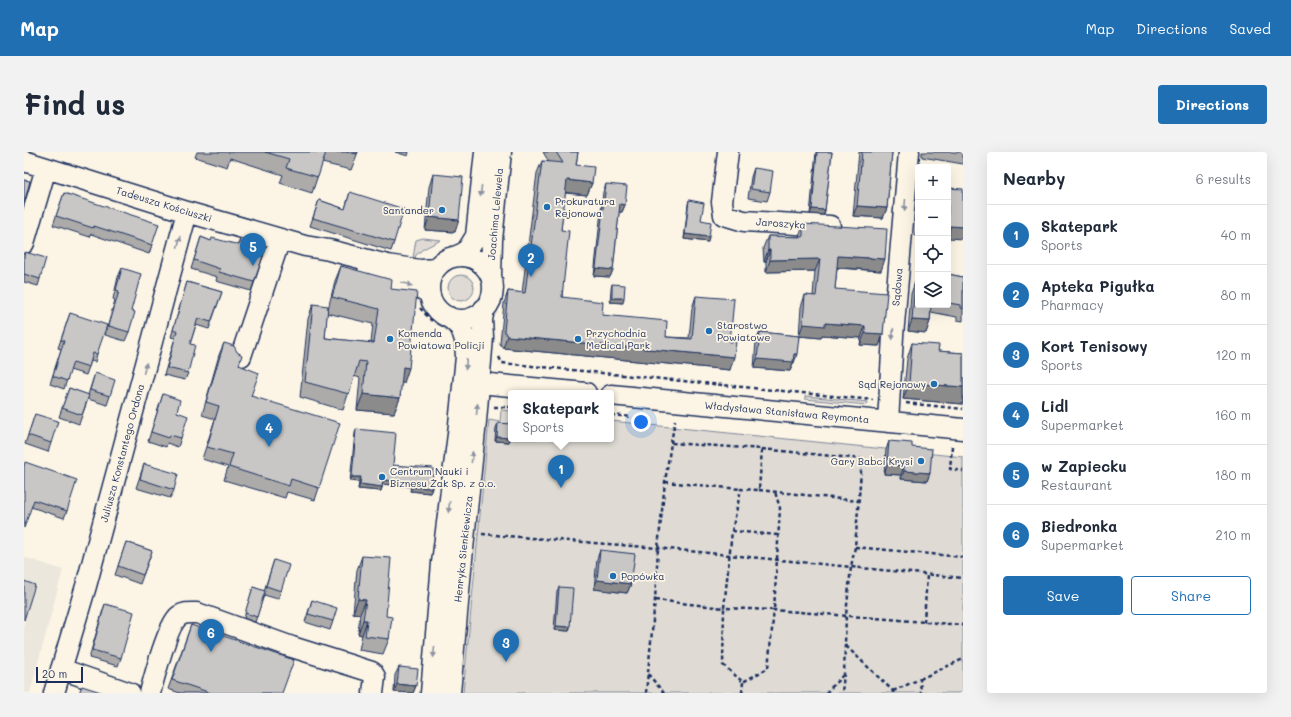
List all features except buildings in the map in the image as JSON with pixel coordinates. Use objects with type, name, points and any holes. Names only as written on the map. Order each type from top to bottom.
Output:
[{"type":"street","name":"Joachima Lelewela","points":[[457,256],[466,252],[476,236],[485,152]]},
{"type":"street","name":"Joachima Lelewela","points":[[491,276],[492,240],[501,152]]},
{"type":"street","name":"Jaroszyka","points":[[728,152],[722,202],[724,215],[744,221],[848,228]]},
{"type":"street","name":"Sądowa","points":[[888,422],[893,336],[895,231],[909,152]]},
{"type":"street","name":"Tadeusza Kościuszki","points":[[24,161],[187,212],[305,246],[329,250],[387,265],[420,270],[435,269]]},
{"type":"street","points":[[24,244],[46,168]]},
{"type":"street","name":"Juliusza Konstantego Ordona","points":[[54,693],[86,586],[187,212]]},
{"type":"street","points":[[241,356],[280,239]]},
{"type":"street","name":"Tadeusza Kościuszki","points":[[305,246],[323,256],[420,288],[429,294]]},
{"type":"street","points":[[457,256],[468,256],[478,260],[486,267],[491,276],[493,286],[492,295],[484,309],[472,317],[460,319],[449,317],[440,312],[435,307],[429,294],[429,280],[435,269],[445,260],[457,256]]},
{"type":"street","name":"Henryka Sienkiewicza","points":[[450,693],[483,337],[482,320],[484,309]]},
{"type":"street","name":"Henryka Sienkiewicza","points":[[431,693],[438,606],[466,357],[465,340],[461,328],[449,317]]},
{"type":"street","points":[[479,378],[565,390]]},
{"type":"street","name":"Władysława Stanisława Reymonta","points":[[614,395],[963,430]]},
{"type":"street","points":[[150,693],[171,627],[178,617],[186,613],[197,613],[292,647],[372,672],[375,676],[373,693]]},
{"type":"street","points":[[61,669],[130,693]]},
{"type":"path","points":[[497,354],[502,363],[963,409]]},
{"type":"path","points":[[646,693],[665,482],[675,420]]},
{"type":"path","points":[[671,443],[762,449],[862,459],[859,501],[846,615],[842,693]]},
{"type":"path","points":[[952,446],[950,469],[963,471]]},
{"type":"path","points":[[759,490],[762,449]]},
{"type":"path","points":[[665,482],[759,490],[859,501]]},
{"type":"path","points":[[741,489],[732,530],[729,556],[724,608],[723,665],[743,682]]},
{"type":"path","points":[[743,682],[768,668],[774,610],[780,508],[775,492]]},
{"type":"path","points":[[732,530],[778,535]]},
{"type":"path","points":[[480,534],[658,548],[963,578]]},
{"type":"path","points":[[854,547],[963,556]]},
{"type":"path","points":[[924,622],[927,575]]},
{"type":"path","points":[[655,600],[724,608],[846,615],[963,625]]},
{"type":"path","points":[[845,645],[893,692],[963,659]]},
{"type":"path","points":[[648,674],[664,693]]},
{"type":"path","points":[[826,693],[844,674]]},
{"type":"path","points":[[920,679],[921,693]]},
{"type":"path","points":[[742,693],[743,682]]},
{"type":"shaded area","points":[[423,238],[441,240],[423,249],[416,255],[415,258],[413,258],[416,240]]},
{"type":"shaded area","points":[[461,275],[470,279],[474,288],[470,297],[461,301],[452,297],[448,288],[452,279]]},
{"type":"shaded area","points":[[805,396],[868,402],[867,405],[805,399]]},
{"type":"shaded area","points":[[501,410],[508,411],[508,442],[614,442],[614,421],[963,457],[963,693],[463,693],[489,420],[500,422]]},
{"type":"shaded area","points":[[24,557],[63,570],[30,693],[24,693]]},
{"type":"place","name":"Prokuratura Rejonowa","points":[[547,207]]},
{"type":"place","name":"Santander","points":[[442,210]]},
{"type":"place","name":"w Zapiecku","points":[[253,266]]},
{"type":"place","name":"Apteka Pigułka","points":[[531,277]]},
{"type":"place","name":"Starostwo Powiatowe","points":[[709,331]]},
{"type":"place","name":"Komenda Powiatowa Policji","points":[[390,339]]},
{"type":"place","name":"Przychodnia Medical Park","points":[[578,339]]},
{"type":"place","name":"Sąd Rejonowy","points":[[934,384]]},
{"type":"place","name":"Lidl","points":[[269,447]]},
{"type":"place","name":"Gary Babci Krysi","points":[[921,461]]},
{"type":"place","name":"Centrum Nauki i Biznesu Żak Sp. z o.o.","points":[[382,477]]},
{"type":"place","name":"Skatepark","points":[[561,488]]},
{"type":"place","name":"Popówka","points":[[613,576]]},
{"type":"place","name":"Biedronka","points":[[211,652]]},
{"type":"place","name":"Kort Tenisowy","points":[[506,662]]}]
